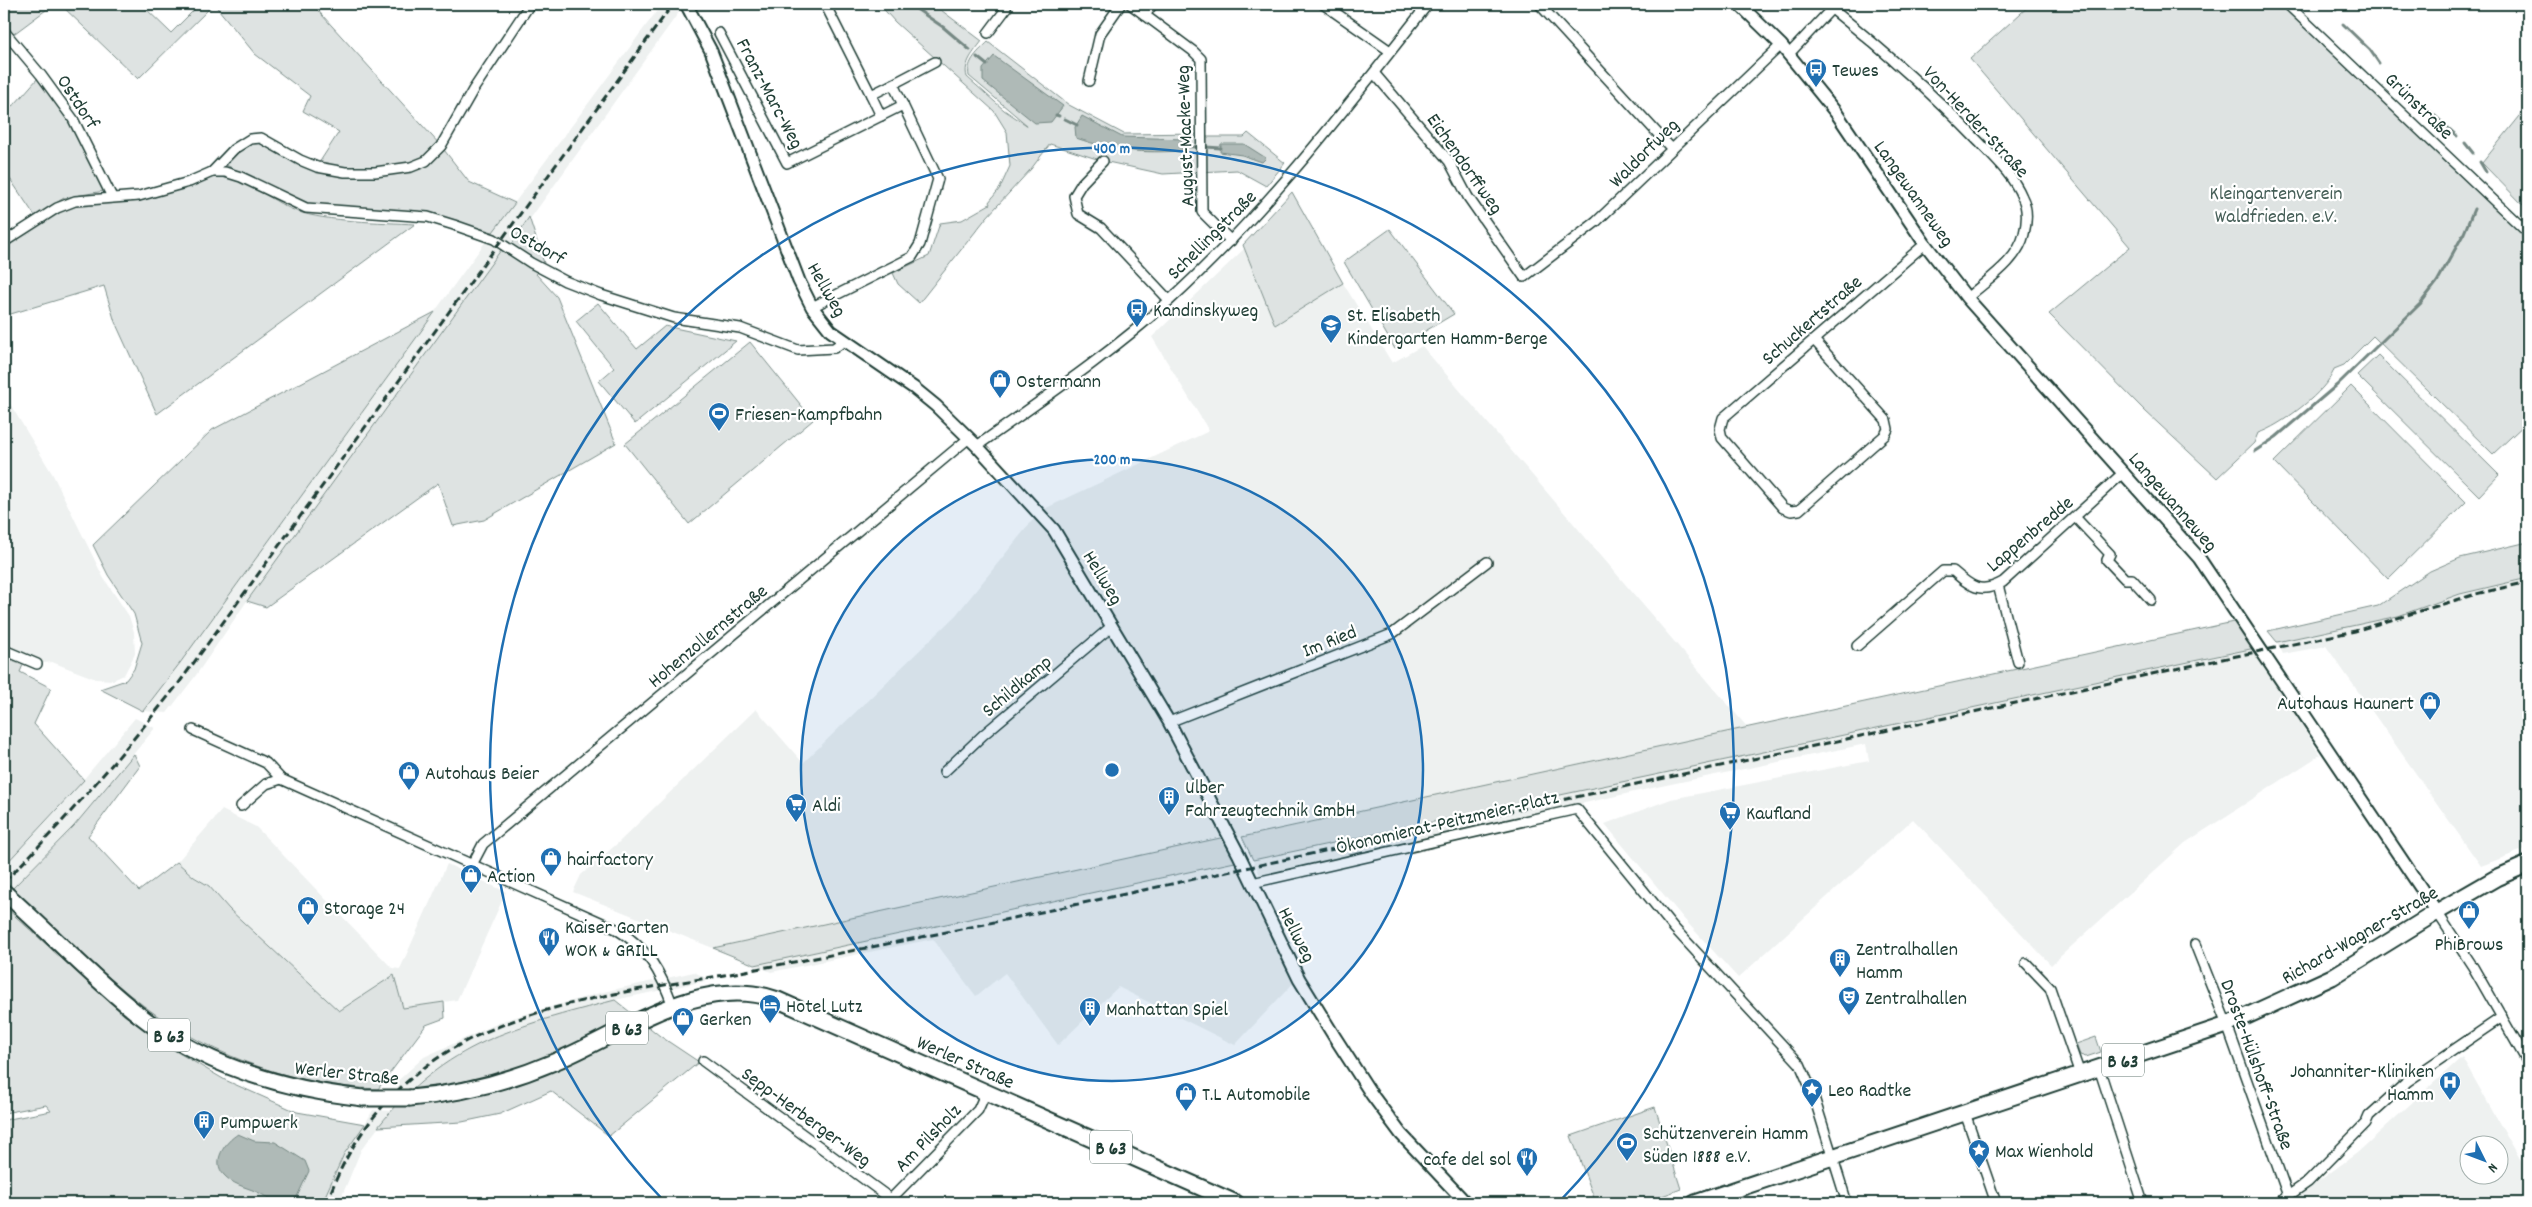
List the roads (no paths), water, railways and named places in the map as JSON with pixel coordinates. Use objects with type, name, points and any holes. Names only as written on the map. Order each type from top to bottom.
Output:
[{"type":"main road","name":"Richard-Wagner-Straße","points":[[1694,1203],[2227,1025],[2332,977],[2437,912],[2496,878],[2528,864]]},
{"type":"main road","name":"Werler Straße","points":[[9,897],[132,1009],[181,1043],[225,1065],[283,1085],[363,1098],[410,1098],[450,1094],[520,1075],[581,1050],[673,1006],[710,995],[740,992],[766,995],[1236,1203]]},
{"type":"street","points":[[4,242],[57,208],[75,201],[139,196],[188,182],[212,172],[234,149],[250,140],[262,138],[300,160],[317,167],[345,172],[375,172],[411,167],[426,161],[441,146],[483,73],[530,4]]},
{"type":"street","name":"Hellweg","points":[[686,4],[711,50],[799,281],[812,307],[831,331],[914,388],[973,442],[1054,530],[1169,722],[1299,978],[1372,1095],[1401,1134],[1466,1203]]},
{"type":"street","points":[[825,4],[882,116]]},
{"type":"street","points":[[988,33],[1006,9],[1006,4]]},
{"type":"street","points":[[1089,80],[1100,34],[1121,4]]},
{"type":"street","name":"August-Macke-Weg","points":[[1130,4],[1201,59],[1202,212],[1231,241]]},
{"type":"street","points":[[1145,15],[1153,4]]},
{"type":"street","points":[[1323,4],[1390,51]]},
{"type":"street","name":"Schellingstraße","points":[[973,442],[1120,343],[1231,241],[1289,178],[1428,4]]},
{"type":"street","points":[[1539,4],[1672,148]]},
{"type":"street","name":"Langewanneweg","points":[[1739,4],[1785,50],[1856,141],[1925,244],[1967,298],[2124,472],[2209,571],[2437,912],[2528,1063]]},
{"type":"street","name":"Grünstraße","points":[[2287,4],[2528,233]]},
{"type":"street","name":"Waldorfweg","points":[[1524,278],[1596,222],[1672,148],[1834,6]]},
{"type":"street","name":"Von-Herder-Straße","points":[[1834,6],[1964,127],[2005,170],[2022,195],[2027,219],[2019,248],[2007,262],[1967,298]]},
{"type":"street","name":"Ostdorf","points":[[4,31],[41,75],[73,119],[112,197]]},
{"type":"street","name":"Franz-Marc-Weg","points":[[719,32],[787,163],[903,105]]},
{"type":"street","points":[[871,95],[935,62]]},
{"type":"street","name":"Eichendorffweg","points":[[1374,73],[1449,161],[1468,197],[1524,278]]},
{"type":"street","points":[[812,307],[912,257],[920,244],[938,179],[893,84]]},
{"type":"street","points":[[1104,161],[1082,183],[1074,196],[1078,214],[1101,228],[1169,300]]},
{"type":"street","name":"Ostdorf","points":[[212,172],[225,172],[241,177],[306,208],[428,218],[454,225],[494,239],[531,263],[565,280],[601,295],[674,318],[740,328],[798,350],[834,348],[844,341]]},
{"type":"street","name":"Schuckertstraße","points":[[1814,340],[1886,420],[1888,429],[1881,439],[1799,510],[1791,511],[1783,508],[1722,438],[1722,422],[1726,415],[1925,244]]},
{"type":"street","name":"Hohenzollernstraße","points":[[473,863],[483,844],[973,442]]},
{"type":"street","name":"Lappenbredde","points":[[1857,646],[1943,571],[1953,571],[1970,586],[1984,589],[1998,585],[2124,472]]},
{"type":"street","points":[[2075,517],[2110,554],[2107,560],[2125,579],[2132,579],[2151,600]]},
{"type":"street","name":"Im Ried","points":[[1169,722],[1392,634],[1487,562]]},
{"type":"street","points":[[1998,585],[2018,662]]},
{"type":"street","name":"Schildkamp","points":[[944,772],[983,735],[1112,626]]},
{"type":"street","points":[[4,650],[37,664]]},
{"type":"street","points":[[193,730],[266,763],[281,779],[473,863],[627,935],[654,963],[673,1006]]},
{"type":"street","points":[[241,806],[266,784],[281,779]]},
{"type":"street","name":"Ökonomierat-Peitzmeier-Platz","points":[[1252,883],[1577,809],[1674,928],[1800,1064],[1809,1081],[1834,1157]]},
{"type":"street","name":"Droste-Hülshoff-Straße","points":[[2195,944],[2227,1025],[2288,1196]]},
{"type":"street","points":[[2026,963],[2050,988],[2080,1074]]},
{"type":"street","points":[[2278,1203],[2308,1182],[2361,1129],[2369,1116],[2408,1082],[2502,1017]]},
{"type":"street","name":"Sepp-Herberger-Weg","points":[[703,1061],[889,1201]]},
{"type":"street","points":[[2099,1068],[2143,1203]]},
{"type":"street","name":"Am Pilsholz","points":[[889,1201],[978,1110],[986,1092]]},
{"type":"street","points":[[1965,1113],[1996,1203]]},
{"type":"street","points":[[1834,1157],[1847,1203]]},
{"type":"waterway","points":[[909,4],[943,27],[970,50]]},
{"type":"waterway","points":[[2330,4],[2336,10]]},
{"type":"waterway","points":[[2343,24],[2370,50],[2379,63]]},
{"type":"waterway","points":[[977,57],[987,65]]},
{"type":"waterway","points":[[2391,76],[2457,136]]},
{"type":"waterway","points":[[1065,119],[1077,125]]},
{"type":"waterway","points":[[2465,143],[2473,153]]},
{"type":"waterway","points":[[1183,146],[1196,147]]},
{"type":"waterway","points":[[1206,147],[1221,148]]},
{"type":"waterway","points":[[2480,162],[2486,172]]},
{"type":"waterway","points":[[2255,451],[2276,437],[2337,385],[2420,304],[2437,282],[2464,233],[2474,209]]},
{"type":"railway","points":[[4,882],[94,785],[179,683],[673,4]]},
{"type":"railway","points":[[327,1203],[338,1175],[368,1124],[387,1101],[408,1081],[431,1063],[483,1033],[512,1021],[572,1003],[801,961],[994,922],[2355,631],[2476,594],[2528,582]]},
{"type":"place","name":"Tewes","points":[[1816,88]]},
{"type":"place","name":"Kandinskyweg","points":[[1137,328]]},
{"type":"place","name":"St. Elisabeth Kindergarten Hamm-Berge","points":[[1331,344]]},
{"type":"place","name":"Ostermann","points":[[1000,399]]},
{"type":"place","name":"Friesen-Kampfbahn","points":[[719,432]]},
{"type":"place","name":"Autohaus Haunert","points":[[2430,721]]},
{"type":"place","name":"Autohaus Beier","points":[[409,791]]},
{"type":"place","name":"Ulber Fahrzeugtechnik GmbH","points":[[1169,816]]},
{"type":"place","name":"Aldi","points":[[796,823]]},
{"type":"place","name":"Kaufland","points":[[1730,831]]},
{"type":"place","name":"hairfactory","points":[[551,877]]},
{"type":"place","name":"Action","points":[[471,894]]},
{"type":"place","name":"Storage 24","points":[[308,926]]},
{"type":"place","name":"PhiBrows","points":[[2469,930]]},
{"type":"place","name":"Kaiser Garten WOK & GRILL","points":[[549,957]]},
{"type":"place","name":"Zentralhallen Hamm","points":[[1840,978]]},
{"type":"place","name":"Zentralhallen","points":[[1849,1016]]},
{"type":"place","name":"Hotel Lutz","points":[[770,1024]]},
{"type":"place","name":"Manhattan Spiel","points":[[1090,1027]]},
{"type":"place","name":"Gerken","points":[[683,1037]]},
{"type":"place","name":"Johanniter-Kliniken Hamm","points":[[2450,1101]]},
{"type":"place","name":"Leo Radtke","points":[[1812,1108]]},
{"type":"place","name":"T.L Automobile","points":[[1186,1112]]},
{"type":"place","name":"Pumpwerk","points":[[204,1140]]},
{"type":"place","name":"Schützenverein Hamm Süden 1888 e.V.","points":[[1627,1162]]},
{"type":"place","name":"Max Wienhold","points":[[1979,1169]]},
{"type":"place","name":"cafe del sol","points":[[1527,1177]]},
{"type":"park label","name":"Kleingartenverein Waldfrieden. e.V.","points":[[2276,204]]}]
